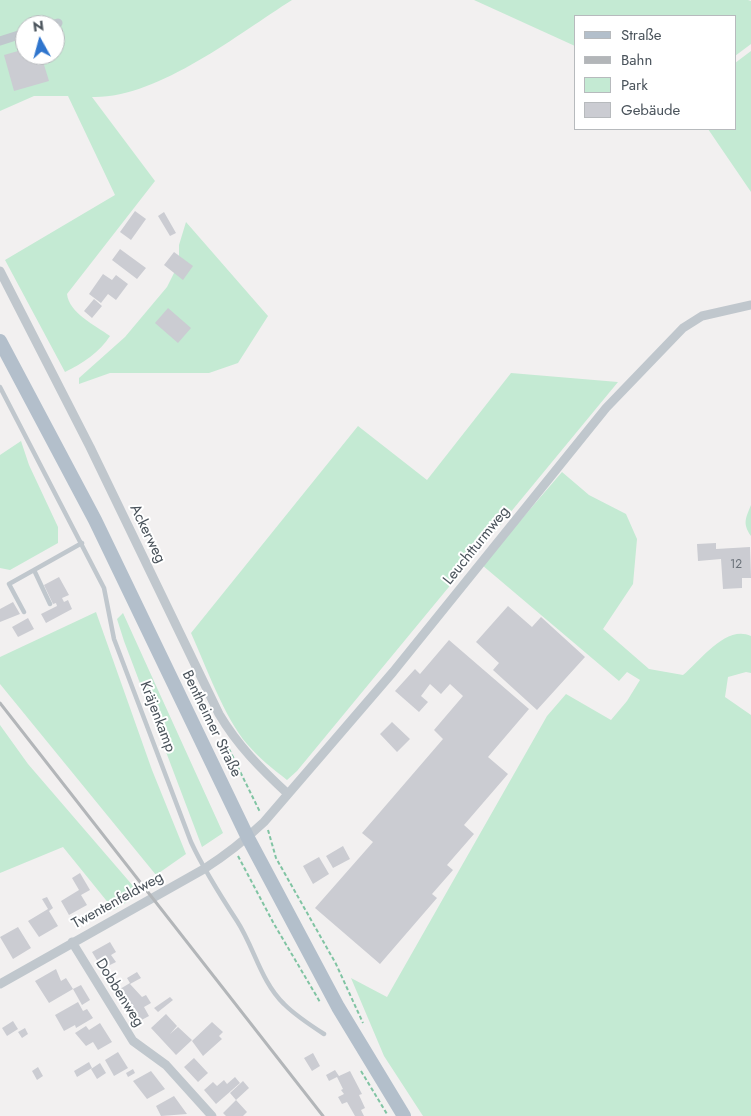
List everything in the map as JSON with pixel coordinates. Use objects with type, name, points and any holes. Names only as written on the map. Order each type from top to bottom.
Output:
[{"type":"main road","name":"Bentheimer Straße","points":[[0,341],[96,520],[248,838],[338,1008],[404,1116]]},
{"type":"street","points":[[0,41],[15,36]]},
{"type":"street","name":"Ackerweg","points":[[0,271],[90,447],[230,734],[250,759],[288,794]]},
{"type":"street","name":"Leuchtturmweg","points":[[248,838],[288,794],[398,664],[606,408],[683,328],[702,316],[751,305]]},
{"type":"street","name":"Twentenfeldweg","points":[[0,984],[204,869],[234,850],[248,838]]},
{"type":"street","name":"Dobbenweg","points":[[72,942],[133,1041],[166,1066],[212,1116]]},
{"type":"lane","name":"Kräjenkamp","points":[[0,387],[104,588],[114,639],[191,842],[204,869],[223,903],[238,922],[259,966],[283,1003],[324,1034]]},
{"type":"lane","points":[[24,612],[9,584],[82,543]]},
{"type":"lane","points":[[34,570],[50,604]]},
{"type":"path","points":[[234,850],[274,924],[323,1006]]},
{"type":"path","points":[[361,1070],[389,1116]]},
{"type":"green space","points":[[0,0],[292,0],[222,46],[170,76],[117,95],[92,97],[155,181],[67,294],[72,307],[78,313],[110,336],[90,357],[65,372],[5,260],[115,195],[68,96],[34,96],[0,111]]},
{"type":"green space","points":[[474,0],[751,1],[751,44],[736,55],[736,15],[574,15],[574,46]]},
{"type":"green space","points":[[751,51],[751,192],[709,130],[736,130],[736,62]]},
{"type":"green space","points":[[186,222],[268,316],[238,363],[209,373],[110,373],[79,384],[79,378],[125,337],[167,287],[179,263],[179,245]]},
{"type":"green space","points":[[511,373],[618,382],[297,771],[287,780],[256,754],[239,733],[223,706],[191,633],[358,426],[427,480]]},
{"type":"green space","points":[[21,441],[29,465],[58,527],[58,543],[10,570],[0,568],[0,455]]},
{"type":"green space","points":[[562,472],[589,495],[626,514],[637,539],[633,584],[603,629],[649,669],[683,675],[705,653],[723,639],[732,635],[742,634],[751,636],[751,673],[746,672],[728,677],[725,697],[751,715],[751,1116],[423,1116],[384,1056],[351,978],[387,997],[547,716],[566,694],[611,720],[627,701],[640,680],[627,672],[619,681],[482,565]]},
{"type":"green space","points":[[751,505],[751,536],[746,528],[746,517]]},
{"type":"green space","points":[[96,612],[152,770],[186,854],[156,875],[0,684],[0,657]]},
{"type":"green space","points":[[123,613],[223,833],[202,847],[124,641],[117,619]]},
{"type":"green space","points":[[0,725],[28,764],[140,894],[114,910],[63,847],[0,873]]},
{"type":"building","points":[[15,52],[15,65],[44,65],[49,81],[14,91],[4,55]]},
{"type":"building","points":[[135,211],[146,219],[131,240],[120,232]]},
{"type":"building","points":[[164,212],[176,233],[170,236],[158,216]]},
{"type":"building","points":[[120,249],[146,268],[137,279],[112,260]]},
{"type":"building","points":[[174,252],[193,266],[183,280],[164,265]]},
{"type":"building","points":[[103,274],[112,280],[116,275],[128,284],[116,300],[108,294],[101,303],[89,294]]},
{"type":"building","points":[[94,299],[102,306],[92,318],[84,311]]},
{"type":"building","points":[[168,308],[191,328],[178,343],[155,323]]},
{"type":"building","points":[[716,543],[716,549],[750,547],[751,578],[742,578],[742,588],[723,589],[721,559],[698,561],[697,544]]},
{"type":"building","points":[[59,577],[69,595],[62,598],[64,602],[68,600],[72,609],[46,623],[41,614],[57,606],[56,603],[53,604],[44,585]]},
{"type":"building","points":[[13,602],[20,614],[0,622],[0,609]]},
{"type":"building","points":[[508,606],[532,627],[541,617],[585,657],[537,710],[493,670],[499,663],[476,642]]},
{"type":"building","points":[[28,618],[34,629],[18,637],[12,627]]},
{"type":"building","points":[[449,640],[529,709],[488,757],[508,774],[464,825],[474,834],[447,865],[453,870],[432,894],[437,898],[380,964],[315,908],[373,842],[362,833],[443,739],[434,730],[463,696],[450,684],[441,694],[430,684],[421,696],[428,702],[419,712],[395,691],[415,669],[420,674]]},
{"type":"building","points":[[392,722],[410,739],[397,752],[380,734]]},
{"type":"building","points":[[343,846],[350,859],[333,868],[326,856]]},
{"type":"building","points":[[319,857],[329,874],[313,884],[303,866]]},
{"type":"building","points":[[80,873],[90,890],[81,895],[87,905],[69,915],[61,901],[79,890],[72,878]]},
{"type":"building","points":[[47,897],[53,908],[49,911],[58,926],[39,937],[28,921],[48,909],[42,899]]},
{"type":"building","points":[[18,927],[31,948],[13,959],[0,937]]},
{"type":"building","points":[[110,942],[116,952],[111,955],[116,962],[106,967],[102,960],[98,962],[92,952]]},
{"type":"building","points":[[108,968],[114,978],[108,982],[101,972]]},
{"type":"building","points":[[56,969],[61,981],[66,978],[73,989],[49,1003],[35,981]]},
{"type":"building","points":[[137,972],[141,978],[130,984],[142,997],[146,995],[151,1003],[144,1007],[149,1016],[134,1024],[115,992],[130,983],[127,978]]},
{"type":"building","points":[[81,985],[90,1000],[82,1005],[73,989]]},
{"type":"building","points":[[170,997],[173,1000],[158,1012],[154,1008]]},
{"type":"building","points":[[78,1002],[83,1011],[87,1009],[93,1018],[76,1028],[75,1025],[64,1031],[55,1015]]},
{"type":"building","points":[[166,1014],[177,1026],[170,1034],[178,1027],[192,1040],[176,1055],[151,1028]]},
{"type":"building","points":[[13,1021],[18,1029],[7,1036],[2,1028]]},
{"type":"building","points":[[212,1022],[223,1032],[219,1036],[222,1039],[203,1056],[192,1041]]},
{"type":"building","points":[[100,1023],[112,1042],[98,1050],[93,1042],[86,1046],[75,1033],[86,1026],[89,1030]]},
{"type":"building","points":[[25,1028],[28,1034],[22,1038],[18,1032]]},
{"type":"building","points":[[118,1052],[128,1068],[114,1076],[105,1060]]},
{"type":"building","points":[[313,1053],[320,1066],[312,1071],[304,1058]]},
{"type":"building","points":[[194,1058],[208,1073],[198,1082],[184,1067]]},
{"type":"building","points":[[89,1062],[92,1068],[77,1077],[74,1071]]},
{"type":"building","points":[[100,1063],[106,1073],[97,1079],[91,1069]]},
{"type":"building","points":[[38,1067],[43,1076],[37,1080],[32,1071]]},
{"type":"building","points":[[133,1069],[135,1073],[128,1077],[126,1073]]},
{"type":"building","points":[[335,1070],[339,1076],[350,1071],[362,1094],[359,1095],[365,1108],[361,1110],[364,1116],[355,1116],[347,1102],[342,1104],[338,1097],[344,1094],[337,1077],[329,1081],[326,1075]]},
{"type":"building","points":[[151,1071],[165,1089],[147,1099],[133,1081]]},
{"type":"building","points":[[235,1077],[240,1083],[216,1104],[204,1090],[213,1082],[217,1086],[224,1080],[227,1084]]},
{"type":"building","points":[[243,1081],[249,1088],[236,1100],[230,1093]]},
{"type":"building","points":[[174,1096],[187,1114],[161,1116],[156,1106]]},
{"type":"building","points":[[236,1100],[247,1112],[243,1116],[226,1116],[223,1113]]},
{"type":"railway","points":[[0,703],[323,1116]]}]
